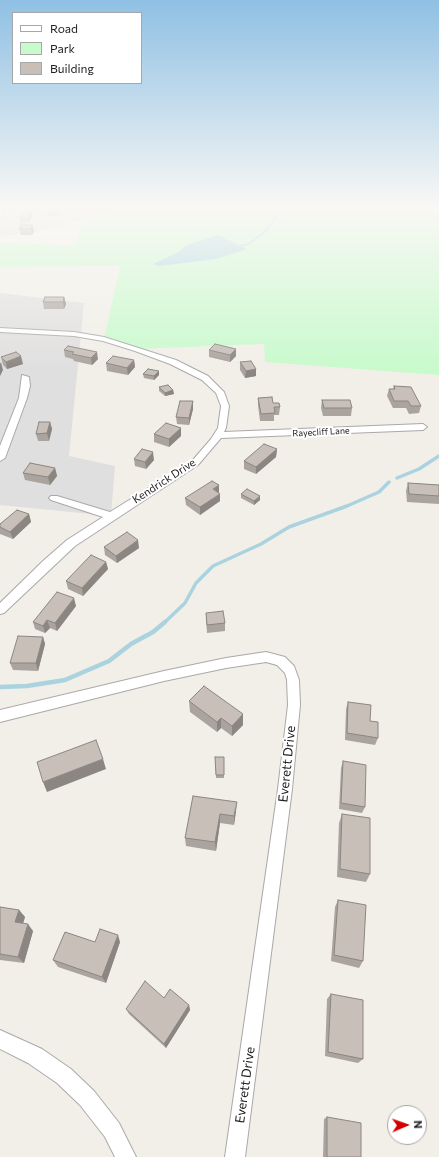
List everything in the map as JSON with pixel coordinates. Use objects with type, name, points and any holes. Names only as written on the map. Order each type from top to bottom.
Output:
[{"type":"street","name":"Kendrick Drive","points":[[0,330],[22,330],[69,334],[104,340],[138,349],[189,369],[214,385],[224,400],[225,420],[219,435],[195,462],[71,543],[0,610]]},
{"type":"street","points":[[0,458],[23,398],[26,386],[25,377]]},
{"type":"street","name":"Rayecliff Lane","points":[[219,435],[242,436],[423,427]]},
{"type":"street","points":[[54,498],[111,516]]},
{"type":"street","name":"Everett Drive","points":[[0,716],[164,676],[226,663],[266,657],[281,661],[290,670],[293,680],[294,706],[285,788],[235,1157]]},
{"type":"street","points":[[0,1039],[35,1056],[64,1076],[87,1098],[112,1130],[126,1157]]},
{"type":"shaded area","points":[[0,293],[84,303],[69,456],[115,466],[111,516],[0,505]]},
{"type":"green space","points":[[0,263],[439,263],[439,375],[265,362],[264,344],[138,349],[104,339],[120,266],[0,267]]},
{"type":"water","points":[[155,263],[183,263],[159,266],[153,264]]},
{"type":"building","points":[[45,297],[64,297],[63,302],[43,302]]},
{"type":"building","points":[[215,344],[236,349],[230,355],[209,350]]},
{"type":"building","points":[[68,346],[97,352],[91,358],[72,354],[74,352],[64,350]]},
{"type":"building","points":[[16,352],[21,356],[6,362],[1,357]]},
{"type":"building","points":[[113,356],[134,360],[127,368],[106,363]]},
{"type":"building","points":[[251,361],[256,369],[246,371],[240,362]]},
{"type":"building","points":[[148,369],[159,371],[154,376],[143,374]]},
{"type":"building","points":[[168,385],[173,390],[165,393],[159,387]]},
{"type":"building","points":[[394,386],[411,387],[421,406],[411,406],[408,401],[394,401],[389,389],[395,389]]},
{"type":"building","points":[[272,397],[273,403],[279,403],[280,407],[274,407],[275,413],[261,414],[258,398]]},
{"type":"building","points":[[322,400],[350,400],[352,408],[324,408]]},
{"type":"building","points":[[180,401],[193,401],[189,418],[176,417]]},
{"type":"building","points":[[39,422],[50,422],[47,433],[36,434]]},
{"type":"building","points":[[166,423],[181,428],[169,439],[154,434]]},
{"type":"building","points":[[264,444],[277,449],[256,467],[244,461]]},
{"type":"building","points":[[142,449],[153,452],[145,462],[134,459]]},
{"type":"building","points":[[30,463],[55,468],[48,477],[23,473]]},
{"type":"building","points":[[212,481],[219,485],[213,489],[220,494],[200,507],[185,498]]},
{"type":"building","points":[[408,483],[439,485],[439,496],[409,494]]},
{"type":"building","points":[[247,489],[260,496],[254,501],[241,494]]},
{"type":"building","points":[[17,510],[29,514],[10,532],[0,527],[0,524]]},
{"type":"building","points":[[127,532],[138,540],[116,556],[104,547]]},
{"type":"building","points":[[91,555],[106,562],[82,588],[66,581]]},
{"type":"building","points":[[57,592],[74,598],[55,623],[47,620],[43,626],[33,622]]},
{"type":"building","points":[[223,611],[225,623],[207,625],[206,613]]},
{"type":"building","points":[[18,636],[43,637],[36,663],[10,663]]},
{"type":"building","points":[[204,686],[243,714],[232,726],[221,718],[217,722],[189,701]]},
{"type":"building","points":[[348,702],[371,705],[370,721],[378,722],[378,738],[347,733]]},
{"type":"building","points":[[96,740],[103,759],[43,782],[37,762]]},
{"type":"building","points":[[215,757],[224,757],[224,775],[216,775]]},
{"type":"building","points":[[343,761],[366,765],[365,807],[341,803]]},
{"type":"building","points":[[193,796],[237,802],[234,816],[220,814],[215,842],[185,838]]},
{"type":"building","points":[[342,814],[370,818],[370,874],[340,869]]},
{"type":"building","points":[[338,900],[366,905],[363,961],[334,955]]},
{"type":"building","points":[[0,907],[19,910],[15,922],[28,924],[18,957],[0,954]]},
{"type":"building","points":[[100,929],[118,935],[102,977],[53,960],[65,932],[95,942]]},
{"type":"building","points":[[145,981],[164,998],[170,989],[189,1005],[164,1044],[126,1009]]},
{"type":"building","points":[[331,994],[363,1000],[363,1059],[328,1052]]},
{"type":"building","points":[[327,1117],[361,1123],[361,1157],[327,1157]]},
{"type":"waterway","points":[[397,478],[419,469],[439,456]]},
{"type":"waterway","points":[[164,623],[185,603],[196,583],[213,566],[261,544],[289,527],[347,506],[379,492],[389,482]]},
{"type":"waterway","points":[[0,687],[27,686],[65,680],[109,661],[131,644],[153,632],[165,622]]}]
